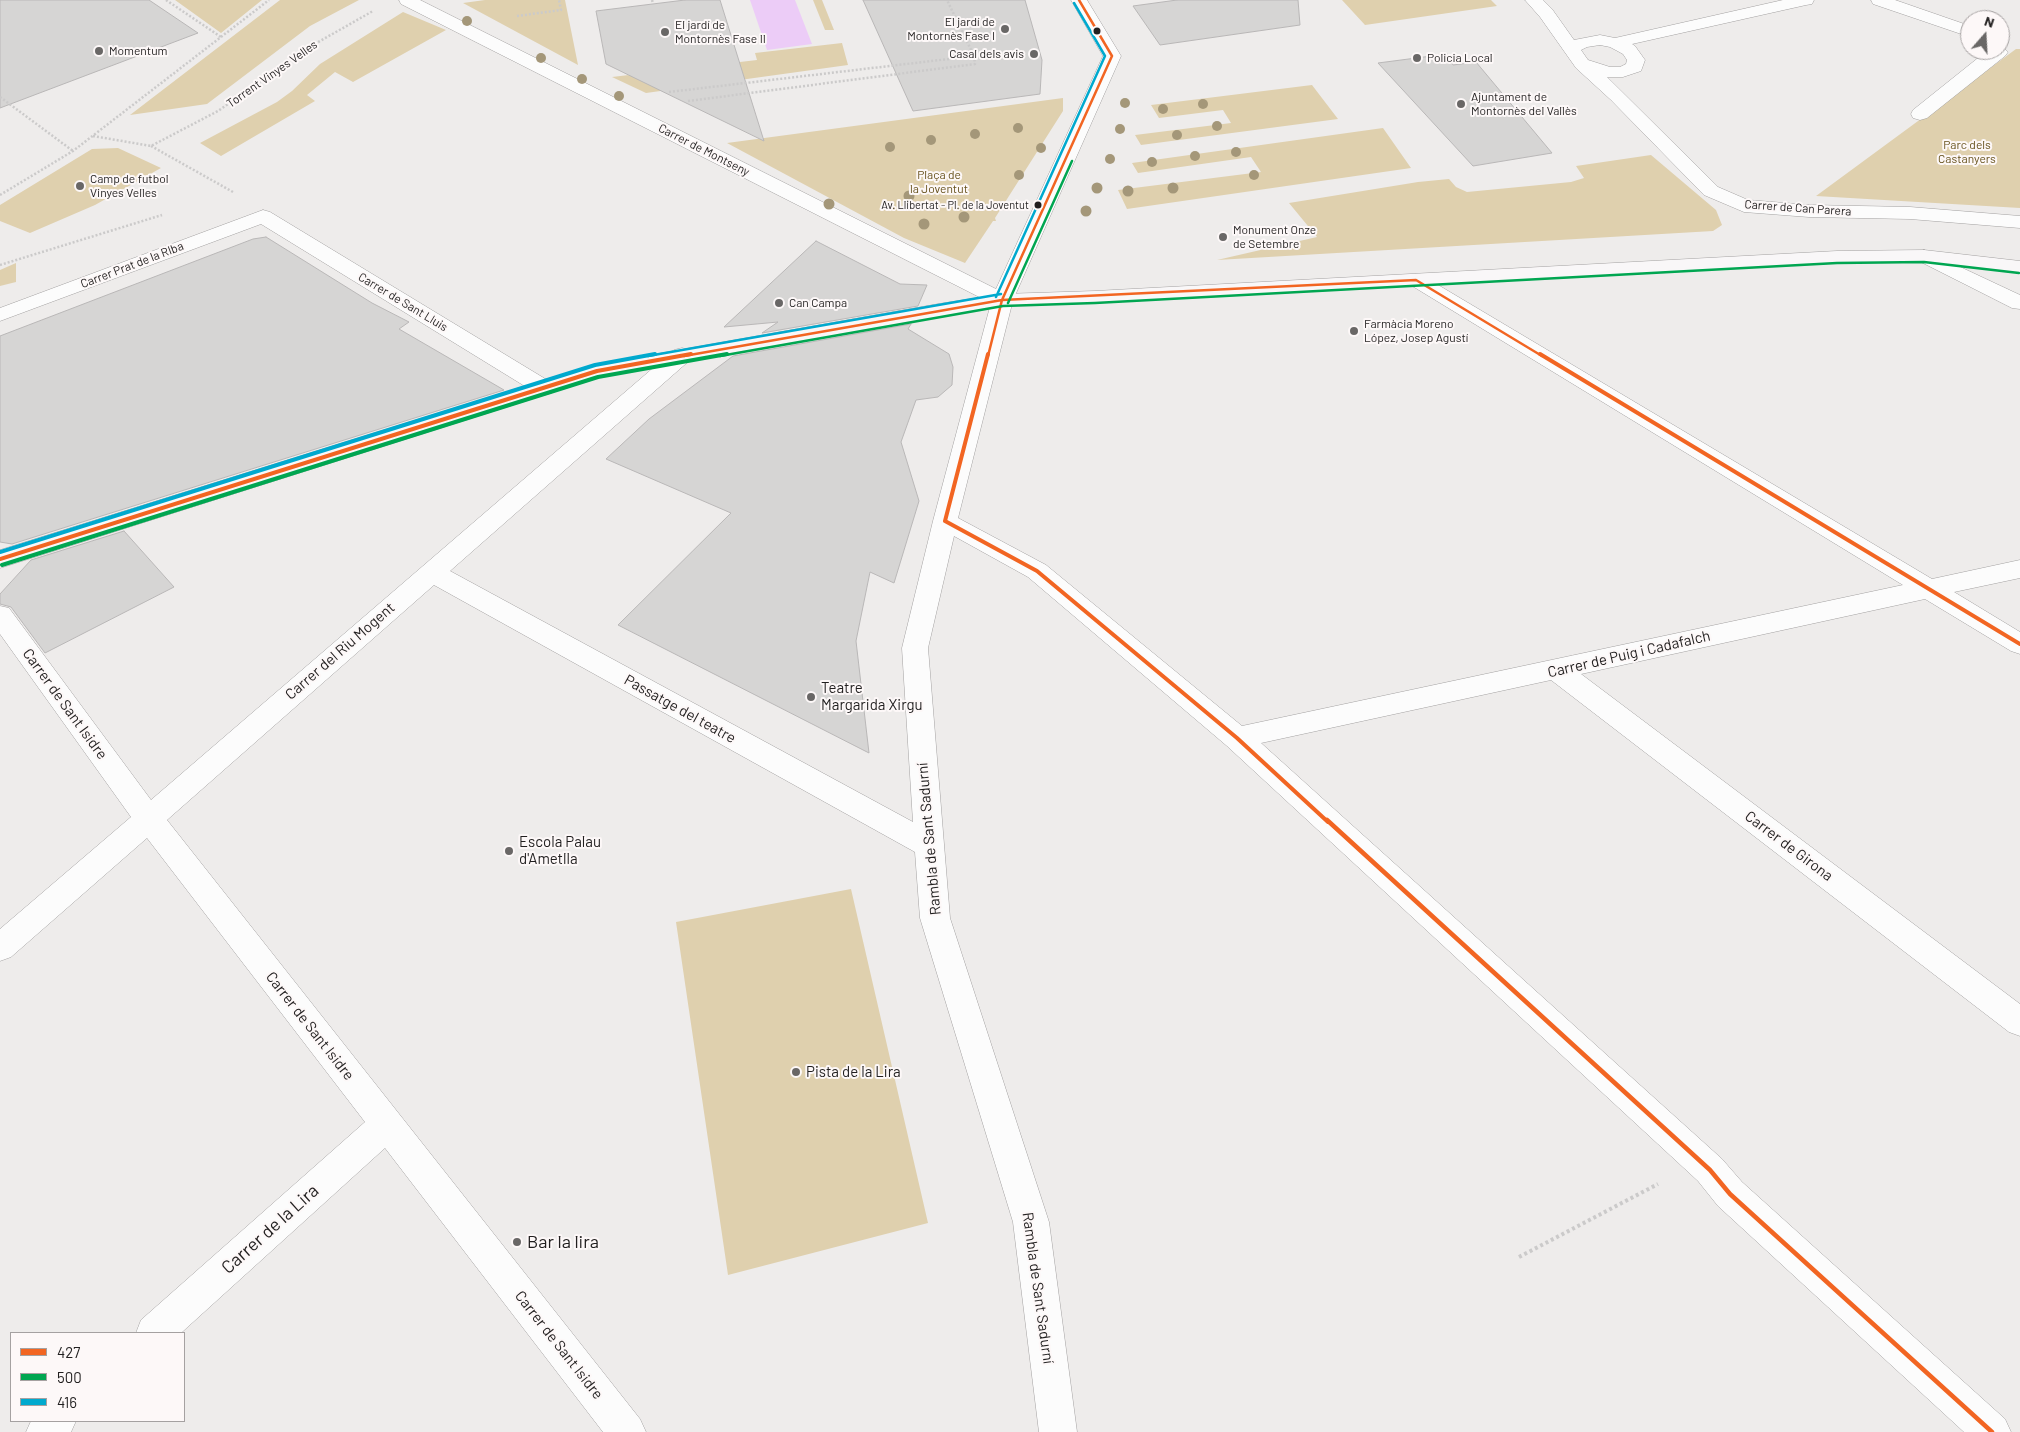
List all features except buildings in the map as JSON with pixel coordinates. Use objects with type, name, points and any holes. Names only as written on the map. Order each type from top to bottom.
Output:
[{"type":"street","name":"Carrer de Montseny","points":[[407,0],[1002,300]]},
{"type":"street","name":"Rambla de Sant Sadurní","points":[[1058,1432],[1031,1222],[935,918],[915,648],[945,520],[1002,300],[1112,56],[1079,0]]},
{"type":"street","points":[[1533,0],[1546,13],[1629,50],[1636,60],[1635,67],[1624,72],[1609,72],[1582,64]]},
{"type":"street","points":[[1571,48],[1582,42],[1608,41],[1806,0]]},
{"type":"street","points":[[1879,0],[1960,28]]},
{"type":"street","name":"Carrer de Can Parera","points":[[1546,13],[1582,64],[1617,96],[1675,156],[1711,191],[1744,206],[1809,211],[1910,213],[2020,222]]},
{"type":"street","points":[[1920,114],[1989,60]]},
{"type":"street","name":"Carrer Prat de la RIba","points":[[0,314],[263,216]]},
{"type":"street","name":"Carrer de Sant Lluis","points":[[263,216],[544,388]]},
{"type":"street","points":[[0,559],[598,371],[1002,300],[1096,297],[1837,257],[1924,256],[2020,267]]},
{"type":"street","points":[[1924,256],[2020,302]]},
{"type":"street","points":[[1416,280],[2020,644]]},
{"type":"street","name":"Carrer del Riu Mogent","points":[[0,948],[682,355]]},
{"type":"street","points":[[945,520],[1037,571],[1237,738],[1700,1161],[1730,1194],[1992,1432]]},
{"type":"street","name":"Carrer de Puig i Cadafalch","points":[[1237,738],[2020,569]]},
{"type":"street","name":"Passatge del teatre","points":[[431,572],[929,846]]},
{"type":"street","name":"Carrer de Sant Isidre","points":[[0,615],[148,818],[626,1432]]},
{"type":"street","name":"Carrer de Girona","points":[[1557,670],[2020,1022]]},
{"type":"street","name":"Carrer de la Lira","points":[[155,1332],[387,1124]]},
{"type":"street","points":[[45,1432],[56,1422]]},
{"type":"path","points":[[166,0],[221,37]]},
{"type":"path","points":[[0,195],[73,151],[269,0]]},
{"type":"path","points":[[559,0],[561,10]]},
{"type":"path","points":[[652,0],[653,4]]},
{"type":"path","points":[[716,97],[975,64],[974,56],[947,0]]},
{"type":"path","name":"Torrent Vinyes Velles","points":[[150,146],[218,111],[313,45],[376,10]]},
{"type":"path","points":[[605,100],[974,56]]},
{"type":"path","points":[[0,97],[73,151]]},
{"type":"path","points":[[93,136],[150,146],[170,155],[221,184]]},
{"type":"path","points":[[224,195],[233,192]]},
{"type":"path","points":[[0,265],[168,213]]},
{"type":"path","points":[[1519,1257],[1700,1161]]},
{"type":"green space","points":[[175,0],[262,0],[221,33]]},
{"type":"green space","points":[[280,0],[359,0],[310,26],[207,104],[130,115]]},
{"type":"green space","points":[[485,0],[565,0],[578,65],[463,3]]},
{"type":"green space","points":[[813,0],[822,0],[834,30],[825,30]]},
{"type":"green space","points":[[1342,0],[1491,0],[1497,6],[1365,25]]},
{"type":"green space","points":[[403,12],[446,30],[353,82],[335,72],[307,95],[315,101],[221,156],[200,143],[277,102],[292,91],[320,64]]},
{"type":"green space","points":[[842,43],[848,65],[646,93],[612,77],[757,60],[755,53]]},
{"type":"green space","name":"Parc dels Castanyers","points":[[2016,49],[2020,49],[2020,208],[1816,196],[2001,60],[2010,60],[2010,53]]},
{"type":"green space","points":[[1312,85],[1338,119],[1141,145],[1135,135],[1231,123],[1223,110],[1159,118],[1151,105]]},
{"type":"green space","name":"Plaça de la Joventut","points":[[1063,98],[1063,111],[995,218],[996,221],[993,221],[965,263],[904,238],[727,143]]},
{"type":"green space","points":[[1383,128],[1411,168],[1127,209],[1118,190],[1261,172],[1251,157],[1138,173],[1132,163]]},
{"type":"green space","name":"Camp de futbol Vinyes Velles","points":[[118,148],[161,168],[95,205],[30,233],[0,221],[0,205],[92,149]]},
{"type":"green space","points":[[1651,155],[1716,210],[1722,225],[1713,231],[1217,260],[1317,237],[1289,203],[1418,182],[1449,179],[1456,187],[1467,192],[1571,182],[1584,178],[1576,166]]},
{"type":"green space","points":[[16,263],[16,282],[0,286],[0,270]]},
{"type":"green space","name":"Pista de la Lira","points":[[851,889],[928,1223],[728,1275],[676,922]]},
{"type":"shaded area","points":[[750,0],[795,0],[812,44],[767,50]]},
{"type":"transit line","name":"427","points":[[1079,0],[1112,56],[1002,300],[945,521],[1037,571],[1237,738],[1710,1170],[1730,1194],[1992,1432]]},
{"type":"transit line","name":"416","points":[[996,297],[1105,56],[1074,3]]},
{"type":"transit line","name":"500","points":[[1008,303],[1072,161]]},
{"type":"transit line","name":"500","points":[[2,565],[598,377],[1003,306],[1095,303],[1837,263],[1924,262],[2019,273]]},
{"type":"transit line","name":"427","points":[[0,559],[597,371],[1002,300],[1416,280],[2020,644]]},
{"type":"transit line","name":"416","points":[[0,552],[595,365],[1001,294]]},
{"type":"place","name":"El jardí de Montornès Fase I","points":[[1005,29]]},
{"type":"place","name":"El jardí de Montornès Fase II","points":[[665,32]]},
{"type":"place","name":"Momentum","points":[[99,51]]},
{"type":"place","name":"Casal dels avis","points":[[1034,54]]},
{"type":"place","name":"Policia Local","points":[[1417,58]]},
{"type":"place","name":"Ajuntament de Montornès del Vallès","points":[[1461,104]]},
{"type":"place","name":"Camp de futbol Vinyes Velles","points":[[80,186]]},
{"type":"place","name":"Av. Llibertat - Pl. de la Joventut","points":[[1038,205]]},
{"type":"place","name":"Monument Onze de Setembre","points":[[1223,237]]},
{"type":"place","name":"Can Campa","points":[[779,303]]},
{"type":"place","name":"Farmàcia Moreno López, Josep Agustí","points":[[1354,331]]},
{"type":"place","name":"Teatre Margarida Xirgu","points":[[811,697]]},
{"type":"place","name":"Escola Palau d'Ametlla","points":[[509,851]]},
{"type":"place","name":"Pista de la Lira","points":[[796,1072]]},
{"type":"place","name":"Bar la lira","points":[[517,1242]]}]
